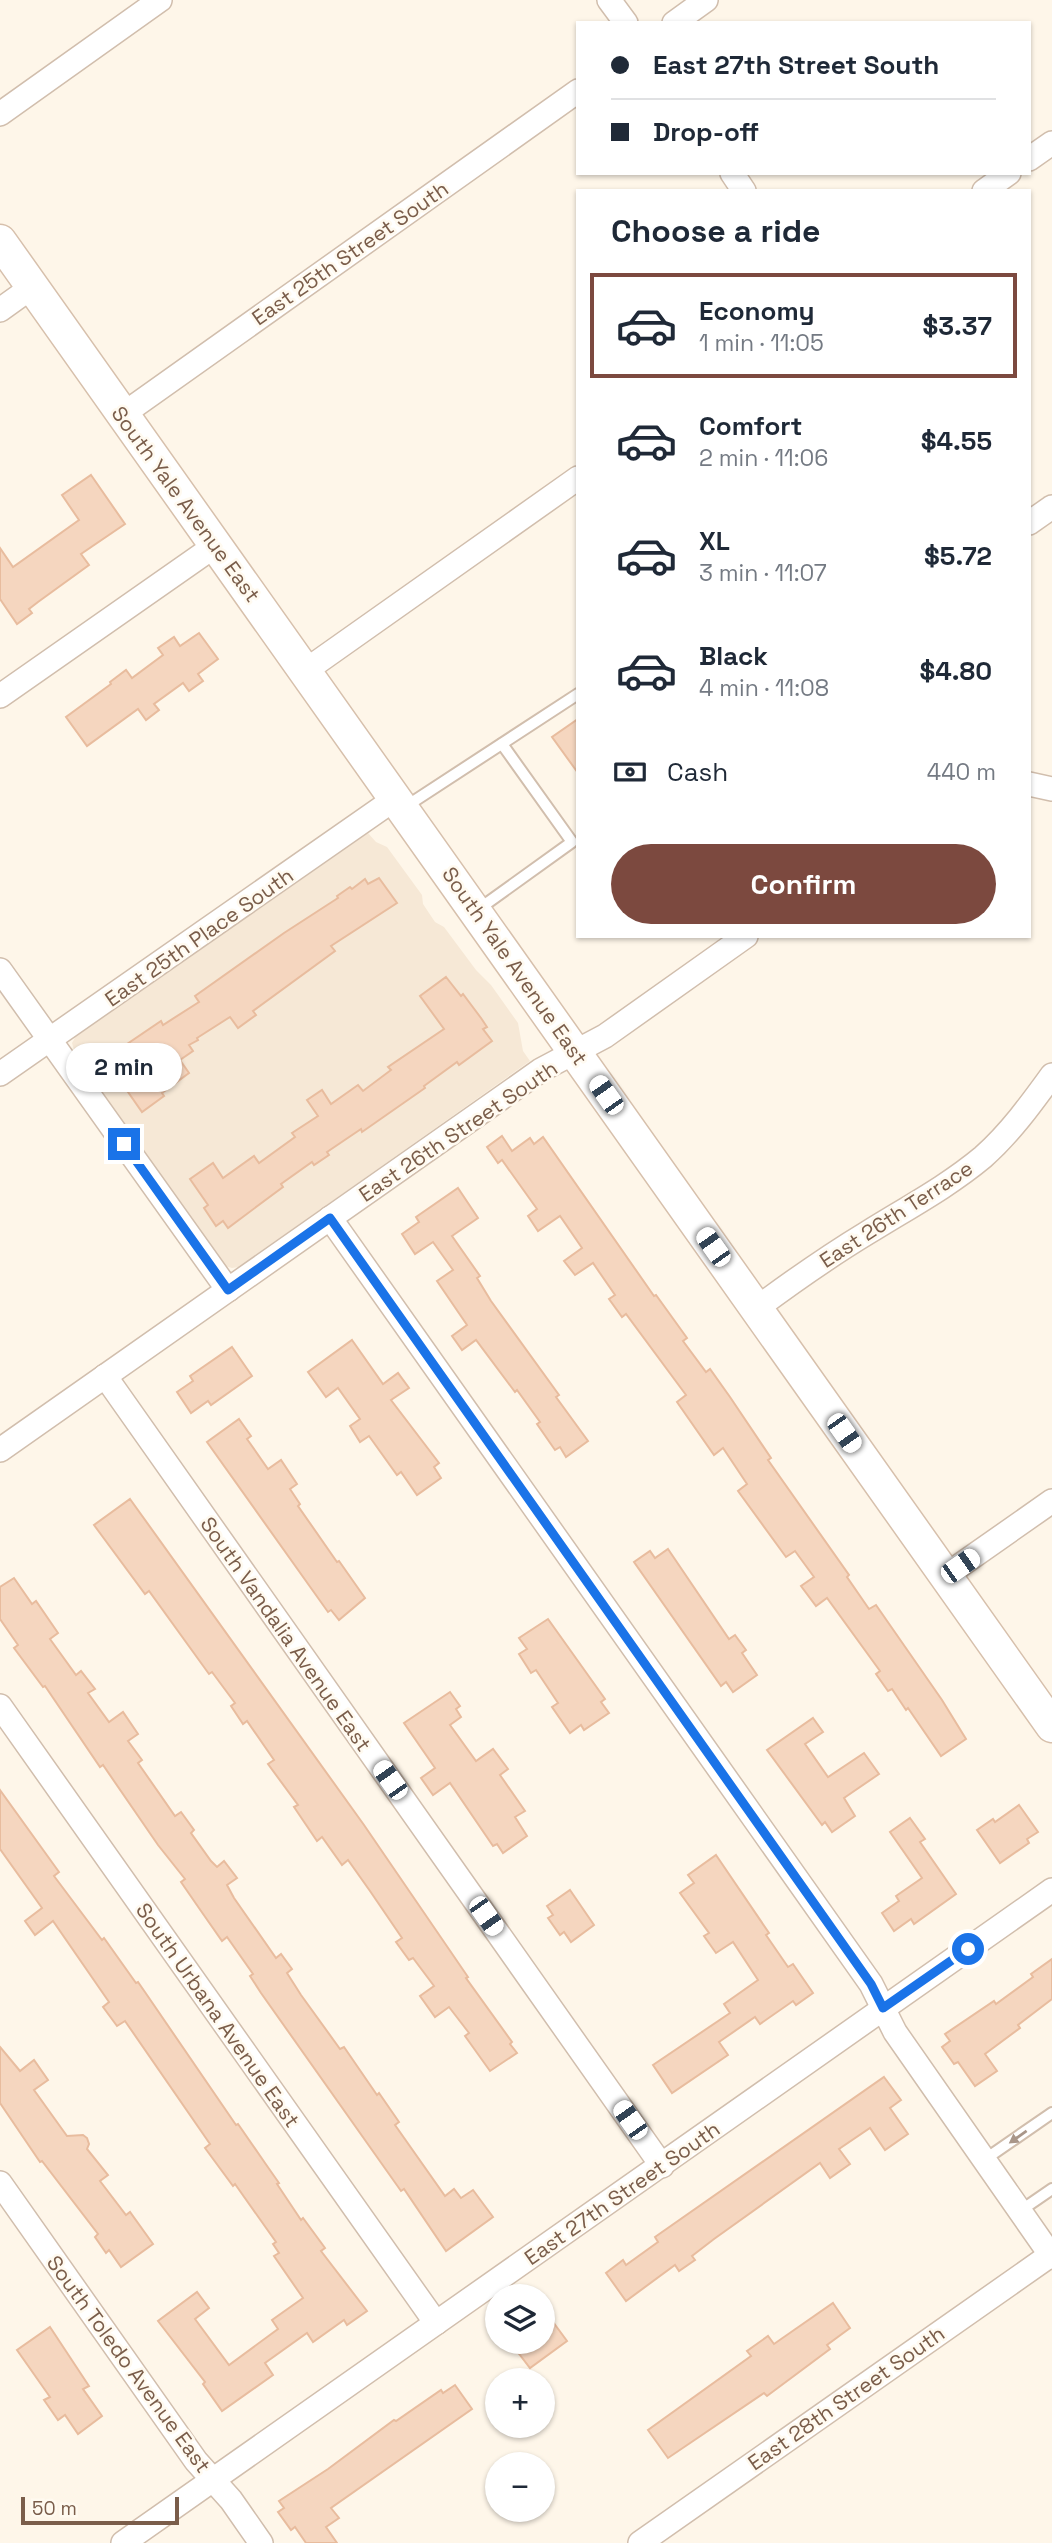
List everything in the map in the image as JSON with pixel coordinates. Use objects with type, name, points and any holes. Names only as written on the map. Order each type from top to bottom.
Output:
[{"type":"main road","name":"South Yale Avenue East","points":[[0,241],[1052,1726]]},
{"type":"street","points":[[0,114],[160,0]]},
{"type":"street","points":[[610,0],[625,21]]},
{"type":"street","points":[[677,21],[706,0]]},
{"type":"street","name":"East 25th Street South","points":[[122,415],[576,92]]},
{"type":"street","points":[[1031,158],[1052,143]]},
{"type":"street","points":[[987,189],[1006,175]]},
{"type":"street","points":[[0,310],[32,288]]},
{"type":"street","points":[[305,671],[576,479]]},
{"type":"street","points":[[1031,522],[1052,507]]},
{"type":"street","points":[[0,696],[216,545]]},
{"type":"street","points":[[1031,784],[1052,789]]},
{"type":"street","name":"East 25th Place South","points":[[0,1074],[400,803]]},
{"type":"street","name":"East 26th Street South","points":[[0,1450],[541,1070],[605,1036],[743,938]]},
{"type":"street","points":[[0,970],[228,1290]]},
{"type":"street","name":"East 26th Terrace","points":[[757,1308],[868,1232],[921,1202],[976,1162],[1022,1116],[1052,1075]]},
{"type":"street","points":[[330,1218],[871,1984],[895,2032],[1051,2255]]},
{"type":"street","name":"South Vandalia Avenue East","points":[[105,1376],[662,2165]]},
{"type":"street","points":[[945,1576],[1052,1501]]},
{"type":"street","name":"South Urbana Avenue East","points":[[0,1706],[436,2323]]},
{"type":"street","name":"East 27th Street South","points":[[123,2543],[1052,1890]]},
{"type":"street","name":"South Toledo Avenue East","points":[[0,2183],[196,2461],[231,2500],[261,2543]]},
{"type":"street","name":"East 28th Street South","points":[[640,2543],[1051,2255]]},
{"type":"lane","points":[[400,803],[502,744],[576,695]]},
{"type":"lane","points":[[476,911],[572,842],[502,744]]},
{"type":"lane","points":[[984,2161],[1052,2113]]},
{"type":"lane","points":[[1020,2211],[1052,2189]]},
{"type":"shaded area","points":[[368,833],[376,842],[387,847],[422,895],[423,904],[435,922],[444,927],[518,1023],[523,1051],[530,1061],[239,1267],[225,1266],[76,1057],[72,1043],[76,1036]]},
{"type":"building","points":[[91,475],[125,524],[81,554],[89,565],[29,609],[32,613],[17,624],[0,599],[0,548],[13,567],[79,520],[62,495]]},
{"type":"building","points":[[199,633],[218,659],[198,674],[203,681],[189,691],[183,683],[154,704],[159,710],[146,720],[138,709],[87,746],[66,717],[126,670],[132,678],[163,655],[158,648],[174,637],[180,646]]},
{"type":"building","points":[[576,720],[576,770],[552,737]]},
{"type":"building","points":[[379,878],[397,903],[331,946],[335,951],[253,1011],[256,1015],[238,1028],[230,1017],[197,1038],[198,1040],[189,1045],[193,1051],[180,1060],[189,1073],[142,1112],[105,1059],[161,1021],[163,1025],[199,1002],[195,996],[350,887],[352,889],[365,879],[368,884]]},
{"type":"building","points":[[446,977],[481,1018],[487,1027],[483,1029],[492,1041],[459,1065],[457,1062],[362,1132],[361,1129],[327,1152],[329,1155],[314,1165],[312,1162],[228,1228],[223,1221],[216,1226],[204,1208],[208,1205],[190,1179],[213,1163],[223,1178],[254,1156],[259,1163],[295,1137],[292,1133],[318,1116],[307,1100],[322,1090],[331,1104],[358,1085],[363,1091],[391,1070],[388,1067],[444,1029],[420,996]]},
{"type":"building","points":[[502,1136],[512,1151],[530,1138],[534,1144],[543,1137],[654,1296],[656,1295],[687,1338],[683,1341],[706,1372],[710,1369],[730,1397],[771,1458],[768,1460],[849,1575],[847,1577],[869,1609],[876,1605],[966,1739],[941,1756],[908,1708],[906,1710],[892,1689],[888,1691],[876,1674],[880,1671],[827,1598],[816,1606],[801,1586],[814,1577],[795,1551],[786,1557],[738,1491],[747,1484],[723,1448],[714,1455],[677,1402],[686,1395],[626,1314],[622,1317],[609,1299],[615,1295],[593,1263],[575,1275],[564,1261],[582,1248],[560,1216],[538,1231],[528,1216],[537,1209],[502,1160],[498,1163],[487,1147]]},
{"type":"building","points":[[458,1188],[478,1218],[452,1236],[480,1276],[477,1278],[491,1301],[559,1395],[556,1397],[588,1441],[566,1457],[560,1447],[555,1450],[537,1424],[540,1422],[476,1340],[462,1350],[452,1336],[467,1325],[437,1281],[453,1270],[433,1242],[415,1254],[402,1234],[419,1222],[416,1217]]},
{"type":"building","points":[[352,1340],[383,1384],[398,1373],[409,1388],[391,1400],[439,1463],[434,1467],[441,1478],[417,1495],[401,1472],[397,1475],[369,1436],[360,1442],[350,1426],[360,1419],[338,1388],[326,1397],[308,1372]]},
{"type":"building","points":[[232,1347],[252,1376],[211,1405],[208,1401],[191,1413],[177,1392],[193,1381],[190,1376]]},
{"type":"building","points":[[239,1419],[251,1436],[247,1439],[268,1469],[281,1460],[297,1484],[290,1489],[300,1504],[298,1506],[365,1598],[339,1620],[331,1610],[328,1612],[207,1442]]},
{"type":"building","points":[[130,1499],[364,1825],[512,2042],[510,2044],[517,2053],[490,2071],[465,2036],[469,2033],[449,2007],[435,2017],[420,1996],[434,1986],[413,1958],[409,1960],[396,1942],[402,1938],[370,1891],[348,1860],[342,1865],[322,1837],[317,1841],[294,1807],[298,1805],[268,1764],[274,1760],[247,1721],[243,1724],[231,1706],[235,1703],[212,1672],[209,1674],[149,1591],[145,1594],[94,1525]]},
{"type":"building","points":[[668,1549],[729,1639],[735,1635],[746,1650],[742,1653],[757,1675],[733,1692],[726,1682],[721,1686],[634,1562],[650,1551],[655,1558]]},
{"type":"building","points":[[14,1578],[32,1604],[36,1601],[58,1633],[50,1639],[76,1675],[81,1671],[95,1689],[88,1693],[109,1722],[123,1712],[138,1734],[128,1741],[142,1760],[138,1763],[175,1816],[181,1812],[194,1830],[191,1833],[211,1861],[217,1867],[224,1861],[237,1878],[227,1885],[234,1898],[276,1958],[281,1954],[292,1969],[287,1973],[301,1995],[340,2049],[344,2047],[377,2095],[379,2093],[399,2122],[395,2125],[445,2196],[454,2189],[461,2198],[473,2190],[493,2217],[446,2251],[261,1993],[250,1976],[253,1974],[227,1937],[222,1941],[181,1882],[185,1879],[103,1765],[100,1767],[45,1686],[43,1687],[14,1648],[18,1645],[0,1619],[0,1587]]},
{"type":"building","points":[[548,1619],[605,1699],[601,1702],[609,1713],[584,1730],[581,1725],[570,1733],[552,1707],[558,1703],[536,1670],[531,1673],[519,1654],[527,1649],[519,1638]]},
{"type":"building","points":[[450,1692],[460,1706],[456,1709],[461,1717],[450,1725],[476,1761],[493,1749],[508,1769],[500,1775],[525,1811],[515,1817],[527,1836],[503,1853],[497,1844],[493,1846],[450,1783],[433,1795],[421,1778],[435,1768],[404,1723]]},
{"type":"building","points":[[813,1718],[823,1732],[805,1744],[828,1777],[864,1753],[879,1774],[844,1798],[855,1816],[832,1832],[825,1822],[822,1825],[767,1750]]},
{"type":"building","points":[[0,1790],[59,1872],[54,1876],[136,1983],[138,1982],[279,2183],[277,2184],[301,2220],[303,2218],[325,2248],[321,2251],[367,2311],[347,2325],[344,2320],[313,2342],[307,2333],[265,2363],[273,2375],[222,2411],[203,2384],[205,2382],[158,2321],[197,2292],[209,2308],[195,2319],[229,2365],[278,2329],[272,2320],[303,2298],[274,2256],[279,2253],[273,2244],[276,2242],[235,2184],[233,2186],[205,2148],[210,2144],[125,2021],[117,2026],[103,2007],[109,2002],[53,1921],[35,1935],[25,1921],[42,1908],[0,1849]]},
{"type":"building","points":[[1019,1805],[1038,1832],[1027,1839],[1029,1843],[1000,1863],[977,1830],[993,1819],[995,1822]]},
{"type":"building","points":[[910,1818],[925,1839],[920,1842],[956,1894],[914,1924],[911,1919],[894,1931],[882,1913],[899,1901],[896,1896],[922,1878],[890,1832]]},
{"type":"building","points":[[716,1855],[769,1933],[766,1935],[788,1967],[793,1964],[813,1993],[796,2005],[793,2001],[760,2024],[755,2017],[719,2042],[728,2055],[672,2093],[653,2065],[730,2013],[724,2004],[758,1980],[733,1942],[716,1953],[704,1936],[709,1933],[680,1893],[694,1883],[688,1875]]},
{"type":"building","points":[[570,1890],[594,1925],[571,1942],[564,1932],[560,1935],[548,1918],[553,1915],[547,1906]]},
{"type":"building","points":[[1052,1959],[1052,1999],[1018,2025],[1020,2028],[985,2054],[997,2071],[975,2086],[958,2062],[954,2064],[942,2047],[950,2041],[945,2034],[994,2001],[996,2004],[1033,1977],[1031,1974]]},
{"type":"building","points":[[0,2047],[20,2071],[34,2060],[48,2080],[34,2090],[67,2136],[83,2135],[87,2138],[87,2149],[108,2175],[100,2181],[126,2215],[130,2212],[153,2244],[121,2267],[109,2250],[106,2253],[95,2237],[98,2234],[42,2161],[40,2162],[0,2103]]},
{"type":"building","points":[[884,2077],[901,2100],[890,2108],[908,2134],[885,2150],[870,2128],[839,2149],[850,2164],[830,2178],[820,2163],[692,2256],[695,2260],[679,2271],[675,2265],[626,2301],[606,2273],[623,2260],[626,2265],[658,2242],[655,2237]]},
{"type":"building","points":[[833,2303],[850,2328],[827,2345],[830,2349],[767,2396],[764,2393],[668,2458],[648,2430],[751,2356],[747,2351],[768,2336],[774,2344]]},
{"type":"building","points":[[555,2325],[567,2341],[555,2350]]},
{"type":"building","points":[[50,2327],[89,2386],[83,2389],[102,2416],[78,2434],[65,2415],[58,2420],[44,2400],[50,2397],[17,2350]]},
{"type":"building","points":[[519,2354],[549,2354],[530,2368]]},
{"type":"building","points":[[455,2385],[472,2409],[331,2508],[339,2518],[326,2527],[337,2543],[306,2543],[295,2527],[291,2530],[278,2512],[284,2508],[279,2501],[394,2420],[441,2390],[443,2393]]},
{"type":"route","points":[[124,1144],[228,1290],[330,1218],[871,1984],[883,2008],[968,1949]]}]
